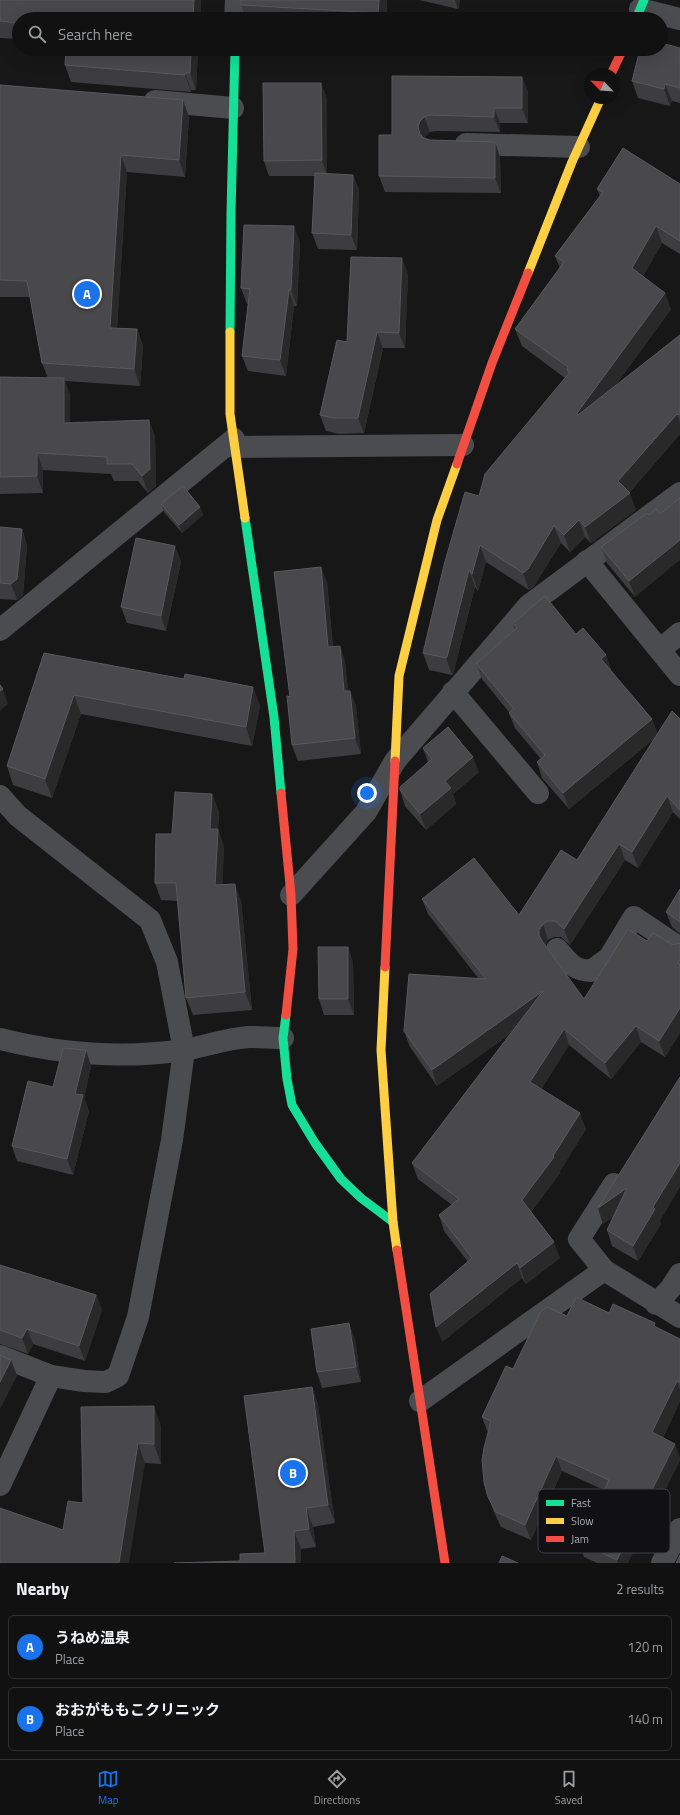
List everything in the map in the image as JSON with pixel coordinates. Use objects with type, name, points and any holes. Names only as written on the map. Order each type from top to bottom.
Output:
[{"type":"street","points":[[236,0],[236,12]]},
{"type":"street","points":[[640,9],[652,12]]},
{"type":"street","points":[[668,16],[680,19]]},
{"type":"street","points":[[235,56],[230,414],[274,717],[291,895],[293,949],[283,1038],[287,1079],[292,1104],[314,1143],[341,1179],[361,1198],[393,1222]]},
{"type":"street","points":[[614,68],[620,56]]},
{"type":"street","points":[[132,99],[234,108]]},
{"type":"street","points":[[445,1563],[393,1222],[381,1050],[399,676],[436,520],[492,363],[579,147],[598,104]]},
{"type":"street","points":[[444,144],[579,147]]},
{"type":"street","points":[[0,630],[234,443],[463,444]]},
{"type":"street","points":[[291,895],[366,812],[395,761],[529,605],[680,493]]},
{"type":"street","points":[[587,561],[680,675]]},
{"type":"street","points":[[660,650],[680,634]]},
{"type":"street","points":[[453,692],[538,793]]},
{"type":"street","points":[[0,796],[18,816],[150,920],[167,962],[184,1050],[172,1140],[138,1318],[118,1376],[106,1382],[84,1381],[51,1376],[0,1356]]},
{"type":"street","points":[[557,949],[574,968],[580,971],[591,971],[609,958],[634,918],[680,948]]},
{"type":"street","points":[[0,1039],[33,1047],[99,1055],[146,1054],[184,1050],[250,1037],[283,1038]]},
{"type":"street","points":[[625,1165],[579,1239],[604,1270],[656,1304],[680,1317]]},
{"type":"street","points":[[420,1401],[604,1270]]},
{"type":"street","points":[[656,1304],[671,1288],[680,1274]]},
{"type":"street","points":[[0,1485],[51,1376]]},
{"type":"street","points":[[670,1548],[680,1529]]},
{"type":"street","points":[[662,1563],[667,1553]]},
{"type":"building","points":[[0,0],[194,0],[193,12],[12,12],[12,22],[0,21]]},
{"type":"building","points":[[241,0],[379,0],[378,12],[241,5]]},
{"type":"building","points":[[668,45],[680,48],[680,88],[665,84],[664,89],[632,81],[638,56],[668,56]]},
{"type":"building","points":[[66,56],[191,56],[190,73],[185,73],[185,75],[65,65]]},
{"type":"building","points":[[392,76],[522,77],[522,108],[494,108],[494,117],[430,115],[424,117],[420,121],[418,127],[420,134],[424,138],[430,140],[495,142],[495,178],[379,176],[379,135],[392,135]]},
{"type":"building","points":[[263,83],[321,83],[322,160],[264,161]]},
{"type":"building","points":[[0,85],[183,100],[179,160],[121,155],[110,328],[137,329],[134,369],[42,363],[27,281],[0,280]]},
{"type":"building","points":[[623,148],[680,184],[680,241],[656,226],[632,268],[665,293],[577,413],[578,415],[680,335],[680,414],[677,414],[618,481],[630,493],[585,527],[579,520],[564,535],[554,526],[528,569],[523,573],[480,545],[472,574],[469,570],[447,657],[423,653],[444,565],[465,492],[479,496],[485,474],[570,372],[567,370],[568,367],[515,329],[564,262],[555,256],[603,192],[597,189]]},
{"type":"building","points":[[315,173],[353,175],[351,235],[312,233]]},
{"type":"building","points":[[244,225],[294,226],[291,290],[289,290],[280,360],[242,356],[250,289],[241,288]]},
{"type":"building","points":[[351,257],[402,258],[399,333],[377,332],[358,418],[333,418],[320,415],[337,340],[347,342]]},
{"type":"building","points":[[0,377],[64,378],[64,423],[149,420],[150,469],[142,476],[132,464],[107,464],[107,457],[37,453],[37,476],[0,477]]},
{"type":"building","points":[[183,486],[200,507],[179,525],[161,504]]},
{"type":"building","points":[[680,498],[680,540],[629,581],[601,547],[647,513],[649,515],[656,509],[660,514]]},
{"type":"building","points":[[0,527],[22,529],[17,579],[11,584],[0,583]]},
{"type":"building","points":[[136,538],[175,546],[161,616],[121,607]]},
{"type":"building","points":[[321,567],[328,647],[340,646],[344,691],[350,691],[355,738],[292,745],[287,696],[290,697],[274,572]]},
{"type":"building","points":[[545,596],[576,634],[583,628],[606,655],[601,659],[652,719],[563,793],[537,762],[545,755],[509,713],[514,709],[476,664],[517,628],[513,623]]},
{"type":"building","points":[[44,653],[184,679],[185,674],[253,687],[246,727],[74,695],[45,779],[7,766]]},
{"type":"building","points":[[672,711],[680,719],[680,810],[667,796],[632,852],[619,844],[564,929],[555,921],[548,921],[543,924],[539,930],[539,935],[584,999],[628,929],[647,941],[653,933],[673,945],[680,943],[680,960],[678,963],[680,964],[680,1008],[659,1041],[636,1026],[605,1063],[564,1029],[530,1082],[580,1113],[553,1156],[554,1157],[522,1200],[554,1242],[520,1268],[517,1263],[436,1327],[430,1294],[472,1258],[439,1215],[459,1199],[412,1163],[543,991],[432,1070],[404,1031],[409,974],[486,979],[422,899],[474,858],[519,915],[561,850],[577,860]]},
{"type":"building","points":[[448,727],[473,757],[445,781],[451,788],[420,814],[400,790],[400,787],[432,759],[423,748]]},
{"type":"building","points":[[175,792],[212,794],[210,829],[218,829],[215,885],[235,884],[245,992],[186,998],[176,883],[155,883],[156,834],[172,834]]},
{"type":"building","points":[[680,889],[680,922],[666,912]]},
{"type":"building","points":[[318,947],[348,947],[348,999],[319,999]]},
{"type":"building","points":[[63,1048],[86,1050],[75,1094],[83,1095],[67,1159],[12,1146],[28,1081],[53,1087]]},
{"type":"building","points":[[680,1077],[680,1163],[653,1207],[655,1209],[633,1246],[607,1230],[627,1188],[598,1208]]},
{"type":"building","points":[[0,1265],[96,1295],[79,1346],[27,1329],[22,1338],[0,1330]]},
{"type":"building","points":[[576,1297],[609,1313],[613,1304],[655,1323],[654,1326],[680,1339],[680,1382],[677,1381],[652,1432],[675,1444],[652,1489],[605,1489],[609,1480],[556,1456],[541,1489],[538,1489],[538,1496],[525,1525],[496,1512],[488,1497],[484,1482],[482,1460],[491,1421],[482,1417],[506,1366],[513,1369],[541,1311],[547,1307],[567,1316]]},
{"type":"building","points":[[349,1323],[356,1367],[317,1372],[311,1329]]},
{"type":"building","points":[[0,1355],[11,1360],[0,1382]]},
{"type":"building","points":[[312,1387],[328,1505],[306,1508],[309,1529],[294,1531],[295,1563],[174,1563],[240,1561],[240,1554],[265,1553],[244,1396]]},
{"type":"building","points":[[154,1406],[154,1444],[138,1443],[119,1563],[0,1563],[0,1508],[63,1530],[68,1501],[83,1503],[81,1407]]},
{"type":"building","points":[[602,1553],[620,1553],[617,1560]]},
{"type":"building","points":[[680,1555],[680,1563],[676,1563]]},
{"type":"building","points":[[502,1556],[518,1563],[499,1563]]},
{"type":"traffic: fast","points":[[639,12],[644,0]]},
{"type":"traffic: fast","points":[[230,332],[235,56]]},
{"type":"traffic: fast","points":[[245,518],[274,717],[281,793]]},
{"type":"traffic: fast","points":[[286,1015],[283,1038],[287,1079],[292,1105],[315,1143],[341,1179],[361,1198],[393,1222]]},
{"type":"traffic: slow","points":[[528,273],[572,162],[598,104]]},
{"type":"traffic: slow","points":[[230,332],[230,414],[245,518]]},
{"type":"traffic: slow","points":[[395,761],[399,676],[437,520],[457,464]]},
{"type":"traffic: slow","points":[[385,967],[381,1050],[393,1222],[397,1250]]},
{"type":"traffic: jam","points":[[614,68],[620,56]]},
{"type":"traffic: jam","points":[[457,464],[492,363],[528,273]]},
{"type":"traffic: jam","points":[[385,967],[395,761]]},
{"type":"traffic: jam","points":[[281,793],[291,895],[293,949],[286,1015]]},
{"type":"traffic: jam","points":[[397,1250],[445,1563]]},
{"type":"place","name":"うねめ温泉","points":[[87,294]]},
{"type":"place","name":"おおがももこクリニック","points":[[293,1473]]}]
